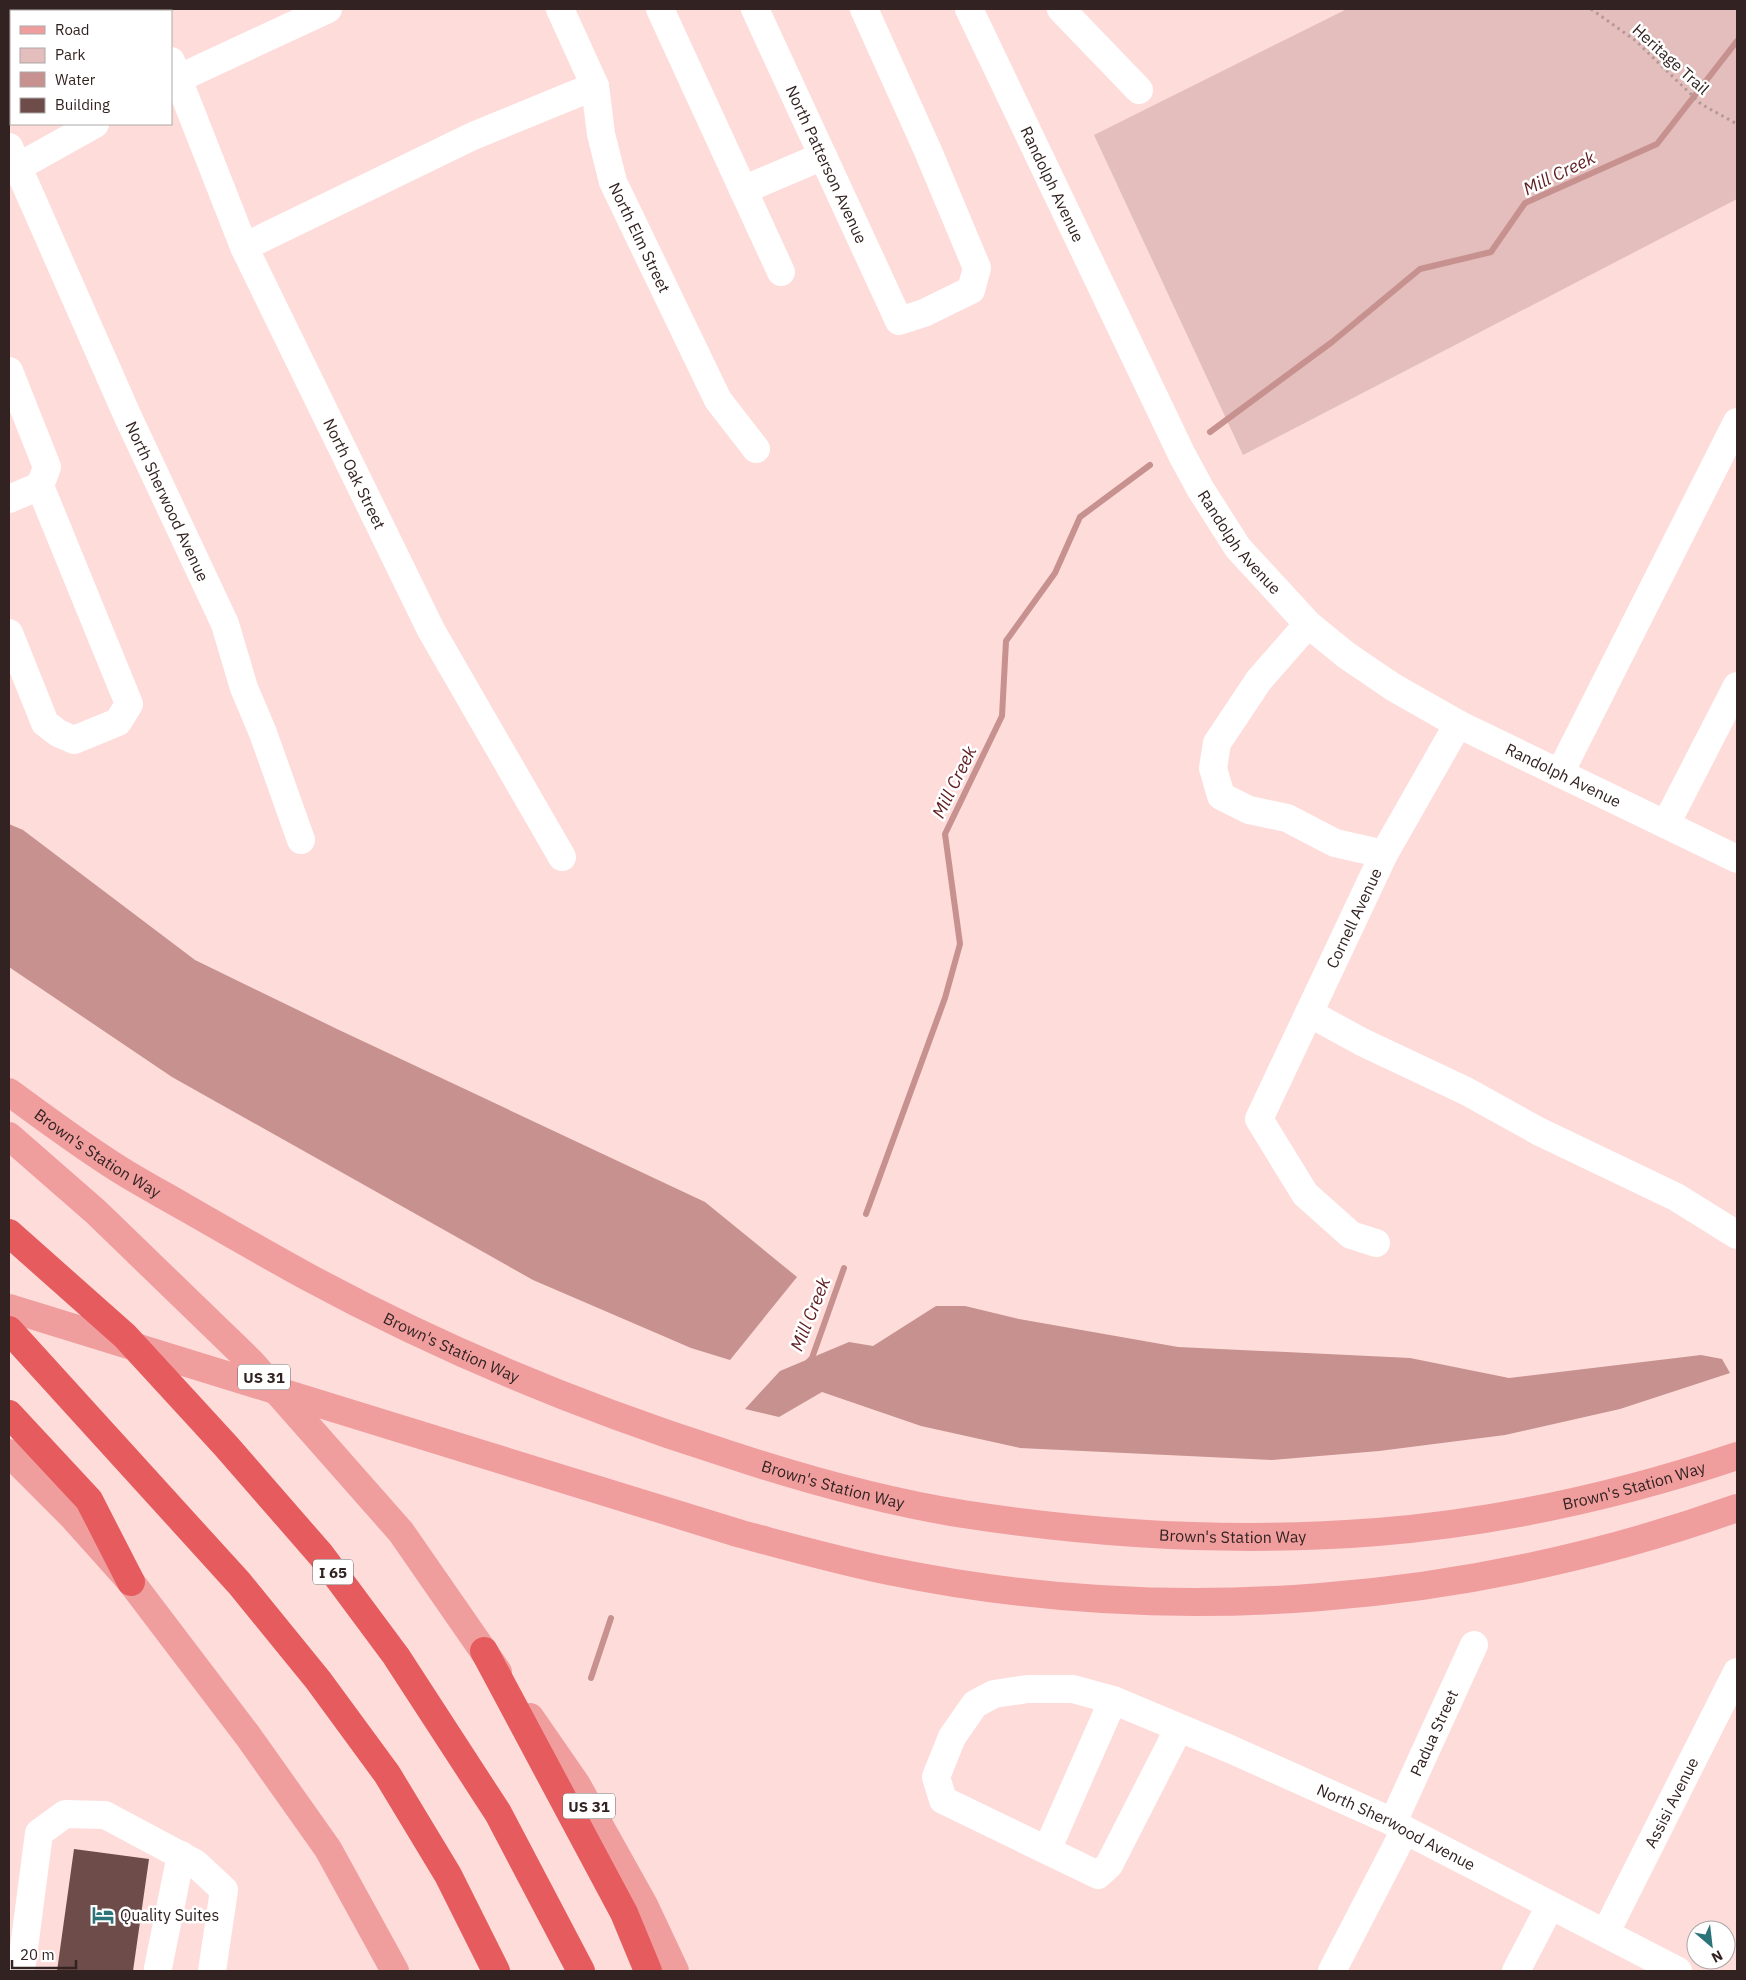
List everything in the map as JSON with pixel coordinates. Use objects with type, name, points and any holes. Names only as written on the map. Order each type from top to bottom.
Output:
[{"type":"highway","name":"I 65","points":[[9,1233],[125,1336],[226,1446],[321,1555],[396,1656],[498,1813],[581,1971]]},
{"type":"highway","points":[[9,1330],[233,1576],[318,1680],[387,1774],[448,1875],[496,1971]]},
{"type":"highway","points":[[9,1414],[89,1500],[131,1582]]},
{"type":"highway","points":[[484,1651],[624,1913],[648,1971]]},
{"type":"main road","name":"Brown's Station Way","points":[[9,1092],[116,1168],[288,1266],[420,1334],[572,1400],[669,1435],[824,1483],[959,1513],[1120,1532],[1194,1536],[1272,1536],[1376,1532],[1516,1513],[1561,1504],[1678,1476],[1737,1456]]},
{"type":"main road","name":"US 31","points":[[9,1136],[96,1212],[251,1362],[400,1532],[577,1785],[644,1905],[675,1971]]},
{"type":"main road","points":[[9,1308],[741,1534],[891,1572],[1042,1594],[1156,1602],[1346,1596],[1460,1580],[1538,1566],[1614,1547],[1686,1526],[1737,1508]]},
{"type":"main road","points":[[9,1453],[71,1515],[131,1582],[248,1736],[328,1849],[395,1971]]},
{"type":"street","points":[[174,73],[328,9]]},
{"type":"street","name":"North Elm Street","points":[[560,9],[595,86],[602,134],[614,182],[718,400],[756,449]]},
{"type":"street","points":[[660,9],[781,272]]},
{"type":"street","name":"North Patterson Avenue","points":[[755,9],[899,321],[924,313],[972,290],[977,268],[928,151],[864,9]]},
{"type":"street","name":"Randolph Avenue","points":[[969,9],[1182,455],[1201,490],[1238,548],[1308,624],[1346,655],[1393,687],[1458,724],[1737,859]]},
{"type":"street","points":[[1061,9],[1139,90]]},
{"type":"street","name":"North Oak Street","points":[[174,73],[244,247],[431,630],[562,856]]},
{"type":"street","points":[[244,247],[473,136],[595,86]]},
{"type":"street","points":[[12,162],[93,125]]},
{"type":"street","points":[[743,190],[823,156]]},
{"type":"street","name":"North Sherwood Avenue","points":[[12,162],[224,624],[244,688],[263,733],[301,840]]},
{"type":"street","points":[[9,371],[47,467],[40,486],[129,704],[118,722],[74,740],[58,733],[45,723],[9,633]]},
{"type":"street","points":[[1560,773],[1737,422]]},
{"type":"street","points":[[9,499],[40,486]]},
{"type":"street","points":[[1308,624],[1259,680],[1218,743],[1213,768],[1221,796],[1249,810],[1287,818],[1335,843],[1384,854]]},
{"type":"street","points":[[1666,824],[1737,686]]},
{"type":"street","name":"Cornell Avenue","points":[[1376,1243],[1351,1235],[1305,1194],[1259,1119],[1384,854],[1458,724]]},
{"type":"street","points":[[1309,1013],[1362,1042],[1466,1091],[1538,1131],[1676,1197],[1737,1235]]},
{"type":"street","name":"Padua Street","points":[[1332,1971],[1399,1826],[1474,1645]]},
{"type":"street","name":"Assisi Avenue","points":[[1606,1932],[1737,1672]]},
{"type":"street","name":"North Sherwood Avenue","points":[[1179,1728],[1109,1865],[1098,1875],[943,1800],[936,1777],[952,1738],[975,1704],[994,1694],[1028,1689],[1073,1688],[1110,1699],[1179,1728],[1399,1826],[1678,1971]]},
{"type":"street","points":[[1047,1850],[1110,1699]]},
{"type":"street","points":[[21,1971],[39,1833],[64,1814],[105,1815],[195,1862],[224,1890],[212,1971]]},
{"type":"street","points":[[158,1968],[181,1855]]},
{"type":"street","points":[[1516,1971],[1550,1906]]},
{"type":"path","name":"Heritage Trail","points":[[1591,9],[1636,41],[1701,104],[1737,124]]},
{"type":"green space","points":[[1347,9],[1737,9],[1737,199],[1243,455],[1094,135]]},
{"type":"water","points":[[9,824],[23,830],[195,960],[705,1202],[797,1277],[730,1360],[691,1348],[533,1280],[172,1077],[9,967]]},
{"type":"water","points":[[936,1306],[965,1306],[1019,1319],[1178,1347],[1410,1358],[1509,1378],[1701,1355],[1722,1359],[1730,1373],[1620,1409],[1505,1435],[1379,1451],[1272,1460],[1020,1448],[921,1426],[822,1392],[779,1417],[745,1409],[780,1371],[849,1342],[873,1346]]},
{"type":"building","name":"Quality Suites","points":[[74,1849],[149,1859],[133,1971],[57,1971]]},
{"type":"waterway","name":"Mill Creek","points":[[1210,432],[1332,342],[1420,269],[1491,252],[1525,203],[1657,144],[1737,41]]},
{"type":"waterway","name":"Mill Creek","points":[[866,1214],[945,998],[960,944],[945,834],[1002,716],[1006,641],[1055,573],[1080,517],[1150,465]]},
{"type":"waterway","name":"Mill Creek","points":[[806,1364],[812,1358],[844,1268]]},
{"type":"waterway","name":"Mill Creek","points":[[591,1678],[611,1618]]},
{"type":"place","name":"Quality Suites","points":[[103,1915]]}]
